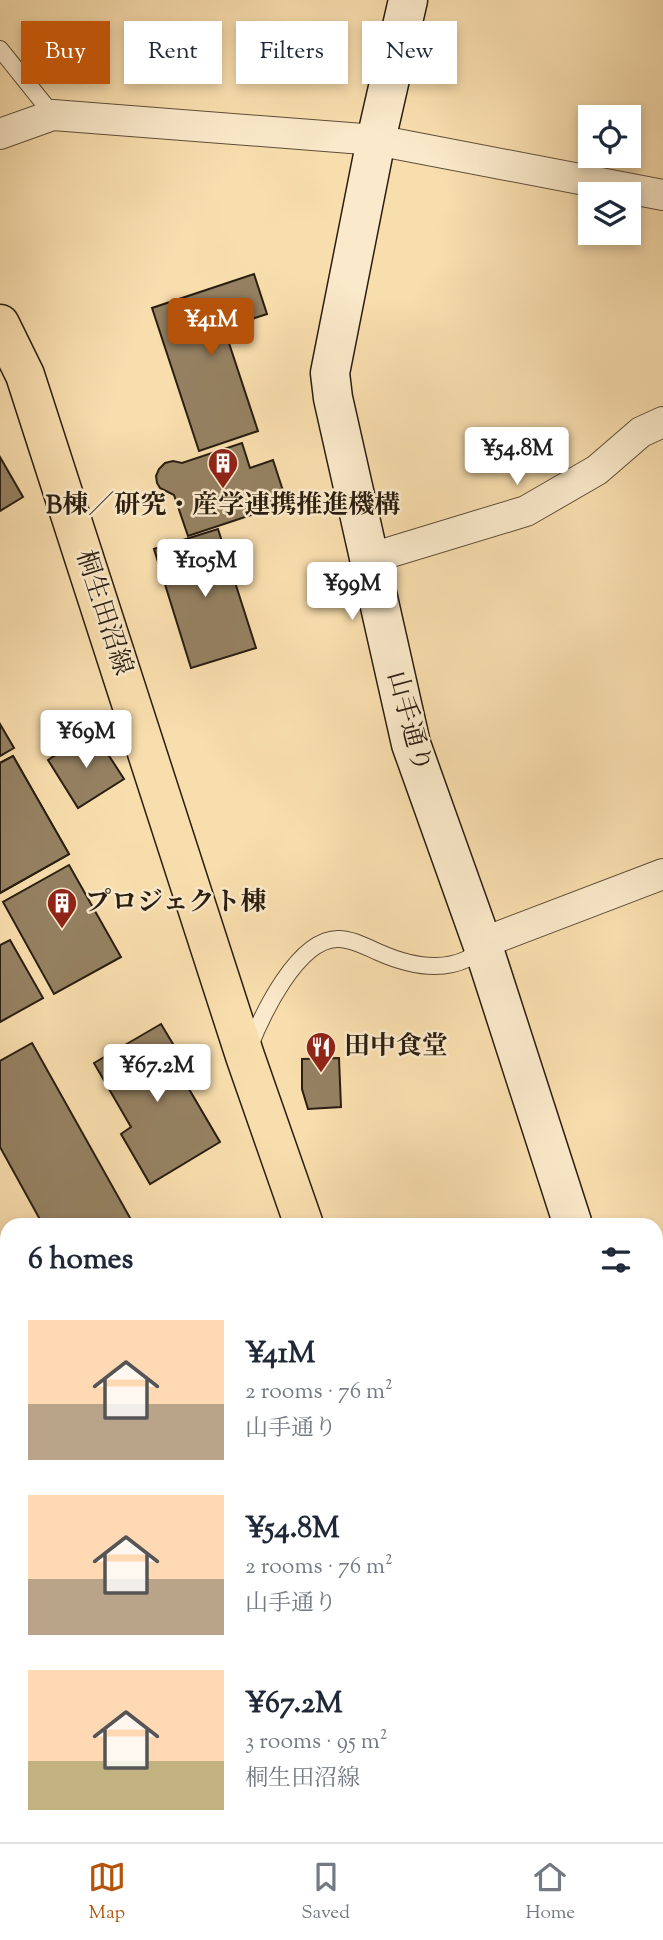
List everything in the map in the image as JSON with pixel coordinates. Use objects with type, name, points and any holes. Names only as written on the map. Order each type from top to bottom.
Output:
[{"type":"main road","name":"桐生田沼線","points":[[0,324],[25,375],[297,1218]]},
{"type":"street","name":"山手通り","points":[[408,0],[376,140],[330,373],[368,559],[411,744],[482,943],[571,1218]]},
{"type":"street","points":[[0,134],[53,115],[376,140],[663,195]]},
{"type":"street","points":[[368,559],[526,511],[597,470],[641,432],[663,422]]},
{"type":"street","points":[[482,943],[663,874]]},
{"type":"lane","points":[[0,49],[53,115]]},
{"type":"lane","points":[[246,1056],[260,1020],[293,967],[312,947],[337,939],[361,945],[396,960],[432,968],[468,958],[482,943]]},
{"type":"building","points":[[254,274],[267,314],[224,328],[258,431],[199,451],[152,308]]},
{"type":"building","name":"B棟／研究・産学連携推進機構","points":[[242,443],[250,468],[273,460],[287,503],[188,536],[174,495],[160,488],[157,483],[159,469],[165,463],[182,463]]},
{"type":"building","points":[[0,457],[23,497],[0,511]]},
{"type":"building","points":[[218,529],[256,648],[191,668],[154,549]]},
{"type":"building","points":[[0,724],[14,748],[0,756]]},
{"type":"building","points":[[93,731],[124,779],[78,808],[48,760]]},
{"type":"building","points":[[13,756],[69,854],[0,893],[0,763]]},
{"type":"building","points":[[13,756],[69,854],[0,893],[0,763]]},
{"type":"building","name":"プロジェクト棟","points":[[69,865],[121,957],[54,994],[3,902]]},
{"type":"building","points":[[10,940],[43,998],[0,1022],[0,945]]},
{"type":"building","points":[[161,1024],[197,1084],[189,1089],[220,1142],[150,1184],[121,1134],[131,1127],[94,1063]]},
{"type":"building","points":[[32,1043],[130,1218],[39,1218],[0,1147],[0,1061]]},
{"type":"building","name":"田中食堂","points":[[339,1058],[341,1107],[308,1109],[302,1089],[302,1059]]},
{"type":"place","name":"B棟／研究・産学連携推進機構","points":[[223,490]]},
{"type":"place","name":"プロジェクト棟","points":[[62,930]]},
{"type":"place","name":"田中食堂","points":[[321,1074]]}]
